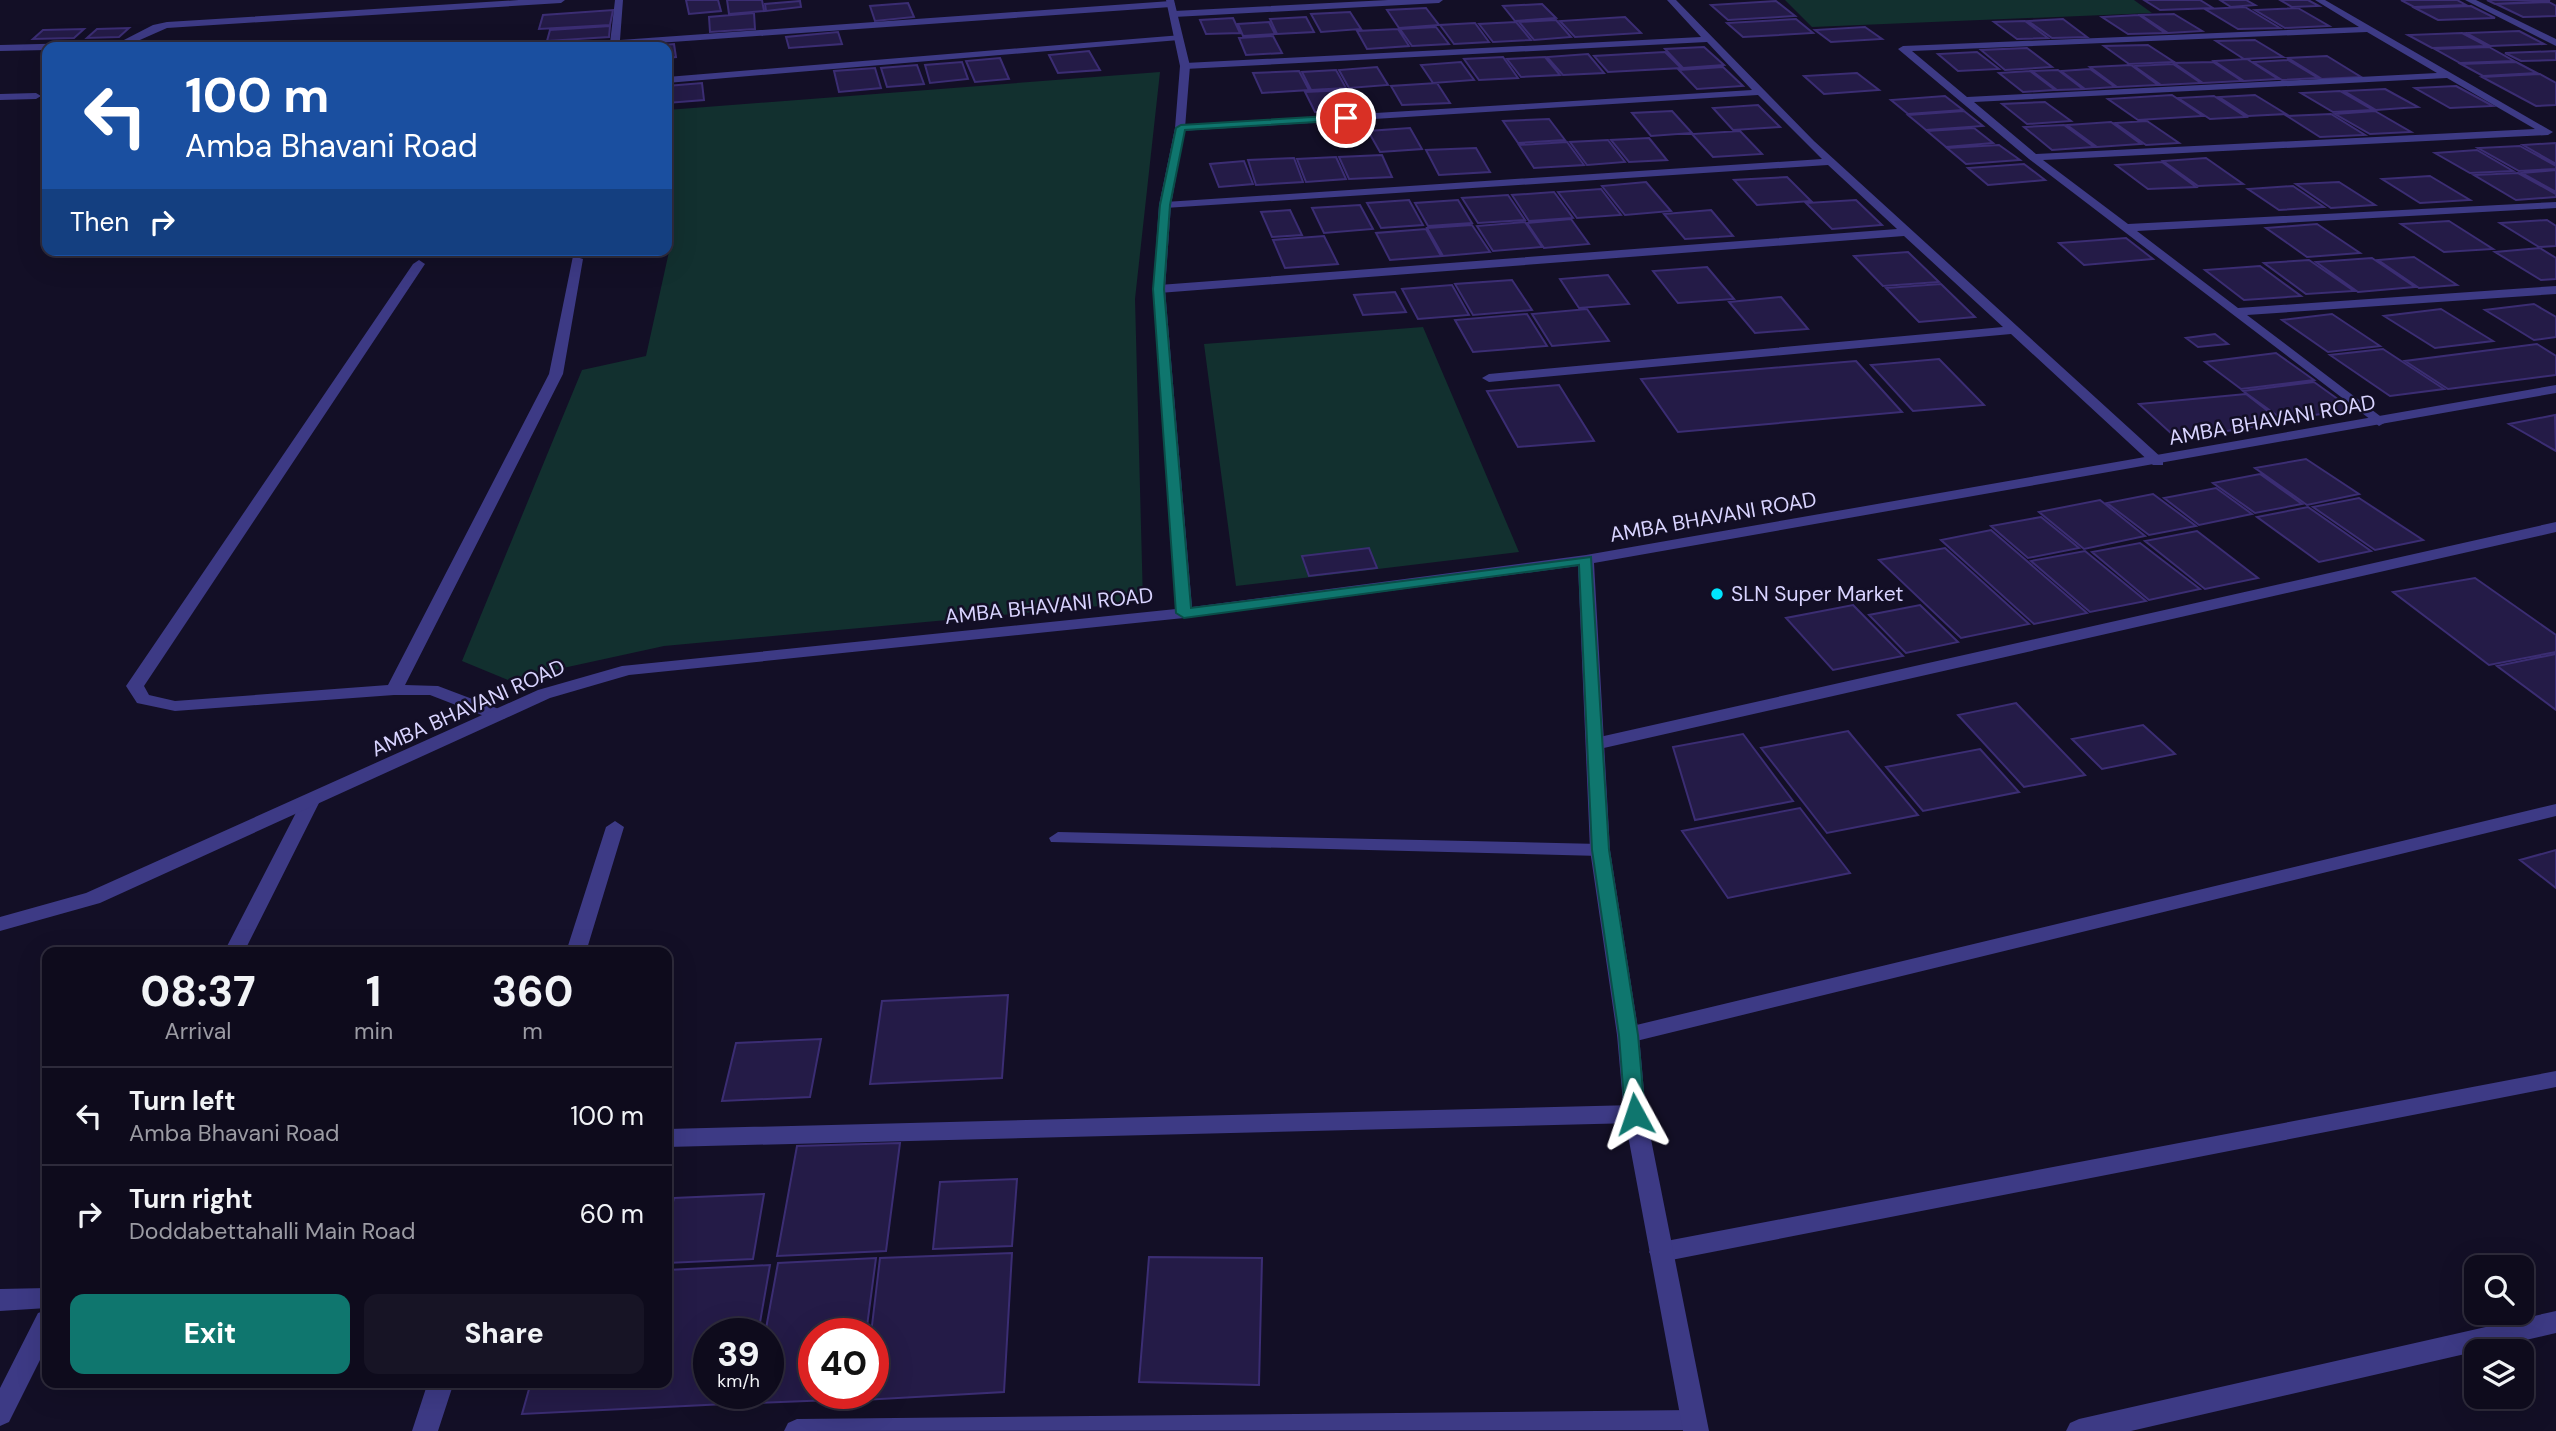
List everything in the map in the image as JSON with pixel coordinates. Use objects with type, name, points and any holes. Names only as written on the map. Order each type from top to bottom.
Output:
[{"type":"street","points":[[128,42],[156,27],[167,25],[561,0]]},
{"type":"street","points":[[615,42],[612,41],[619,0]]},
{"type":"street","points":[[650,42],[1172,6],[1438,0]]},
{"type":"street","points":[[1671,0],[1831,162],[2158,462]]},
{"type":"street","points":[[2319,0],[2552,134]]},
{"type":"street","points":[[2469,0],[2556,43]]},
{"type":"street","points":[[1172,6],[1185,66],[1181,128],[1165,205],[1159,289],[1184,613]]},
{"type":"street","points":[[2371,29],[1903,49],[2033,157],[2379,422]]},
{"type":"street","points":[[672,80],[1179,37]]},
{"type":"street","points":[[1185,66],[1709,39]]},
{"type":"street","points":[[0,48],[42,47]]},
{"type":"street","points":[[1962,100],[2447,75]]},
{"type":"street","points":[[1181,128],[1761,92]]},
{"type":"street","points":[[0,97],[36,96]]},
{"type":"street","points":[[2033,157],[2552,134]]},
{"type":"street","points":[[1165,205],[1831,162]]},
{"type":"street","points":[[2125,228],[2556,205]]},
{"type":"street","points":[[1159,289],[1907,232]]},
{"type":"street","points":[[394,690],[556,374],[577,259]]},
{"type":"street","points":[[419,264],[135,686],[143,699],[175,706],[394,690],[432,690],[498,715]]},
{"type":"street","points":[[2235,312],[2556,290]]},
{"type":"street","points":[[1489,378],[2013,330]]},
{"type":"street","name":"AMBA BHAVANI ROAD","points":[[0,924],[93,898],[544,694],[628,670],[1184,613],[1586,560],[2158,462],[2556,390]]},
{"type":"street","points":[[1595,744],[2556,527]]},
{"type":"street","points":[[797,1431],[1695,1426],[1635,1114],[1628,1035],[1600,850],[1586,560]]},
{"type":"street","points":[[237,947],[311,801]]},
{"type":"street","points":[[1628,1035],[2556,810]]},
{"type":"street","points":[[578,947],[615,827]]},
{"type":"street","points":[[1058,838],[1600,850]]},
{"type":"street","points":[[1661,1252],[2556,1079]]},
{"type":"street","points":[[672,1138],[1635,1114]]},
{"type":"street","points":[[0,1300],[42,1298]]},
{"type":"street","points":[[2079,1431],[2556,1322]]},
{"type":"street","points":[[0,1414],[42,1331]]},
{"type":"street","points":[[425,1431],[438,1388]]},
{"type":"green space","points":[[1785,0],[2134,0],[2152,13],[1812,27]]},
{"type":"green space","points":[[1160,72],[1135,299],[1143,602],[664,646],[508,680],[462,661],[582,370],[646,356],[668,256],[672,256],[672,110]]},
{"type":"green space","points":[[1423,327],[1519,552],[1236,586],[1204,344]]},
{"type":"building","points":[[686,0],[718,0],[721,11],[689,14]]},
{"type":"building","points":[[727,0],[762,0],[764,11],[729,14]]},
{"type":"building","points":[[2144,0],[2200,0],[2213,8],[2160,10]]},
{"type":"building","points":[[2220,0],[2246,0],[2255,5],[2231,7]]},
{"type":"building","points":[[2280,0],[2308,0],[2319,6],[2292,7]]},
{"type":"building","points":[[2401,0],[2457,0],[2466,5],[2414,7]]},
{"type":"building","points":[[2487,0],[2547,0],[2550,1],[2495,4]]},
{"type":"building","points":[[800,1],[801,7],[766,11],[765,4]]},
{"type":"building","points":[[1776,1],[1795,16],[1728,20],[1711,5]]},
{"type":"building","points":[[2549,2],[2556,6],[2556,16],[2523,17],[2496,4]]},
{"type":"building","points":[[908,3],[914,17],[875,21],[870,6]]},
{"type":"building","points":[[1542,4],[1556,18],[1515,21],[1503,6]]},
{"type":"building","points":[[2471,6],[2495,18],[2438,20],[2415,8]]},
{"type":"building","points":[[2245,7],[2280,28],[2238,29],[2205,9]]},
{"type":"building","points":[[1426,8],[1439,25],[1399,28],[1387,10]]},
{"type":"building","points":[[2298,8],[2329,26],[2285,28],[2255,10]]},
{"type":"building","points":[[613,10],[610,25],[539,29],[543,15]]},
{"type":"building","points":[[1350,12],[1361,29],[1321,32],[1311,14]]},
{"type":"building","points":[[754,13],[755,29],[710,32],[709,17]]},
{"type":"building","points":[[2174,14],[2202,31],[2168,33],[2141,15]]},
{"type":"building","points":[[2139,15],[2165,33],[2128,34],[2102,17]]},
{"type":"building","points":[[1306,17],[1314,32],[1277,34],[1270,19]]},
{"type":"building","points":[[1625,17],[1641,33],[1575,37],[1560,21]]},
{"type":"building","points":[[1233,18],[1240,33],[1206,34],[1200,20]]},
{"type":"building","points":[[1796,19],[1813,33],[1743,37],[1727,23]]},
{"type":"building","points":[[2063,19],[2087,37],[2052,38],[2028,21]]},
{"type":"building","points":[[1556,20],[1571,37],[1534,40],[1519,22]]},
{"type":"building","points":[[2025,21],[2048,38],[2017,39],[1994,22]]},
{"type":"building","points":[[1269,22],[1275,34],[1243,36],[1238,24]]},
{"type":"building","points":[[1516,22],[1531,40],[1493,42],[1479,24]]},
{"type":"building","points":[[1475,23],[1489,42],[1454,44],[1440,25]]},
{"type":"building","points":[[610,26],[609,37],[547,41],[550,30]]},
{"type":"building","points":[[1436,27],[1449,44],[1412,46],[1400,29]]},
{"type":"building","points":[[1865,27],[1882,39],[1831,42],[1815,30]]},
{"type":"building","points":[[129,28],[119,37],[87,38],[97,29]]},
{"type":"building","points":[[84,29],[74,38],[33,39],[43,30]]},
{"type":"building","points":[[1398,29],[1409,46],[1367,49],[1357,31]]},
{"type":"building","points":[[2519,31],[2544,44],[2490,46],[2466,33]]},
{"type":"building","points":[[838,32],[842,44],[789,48],[786,37]]},
{"type":"building","points":[[2462,33],[2487,46],[2432,48],[2408,35]]},
{"type":"building","points":[[1273,36],[1282,53],[1246,55],[1239,38]]},
{"type":"building","points":[[2255,40],[2283,57],[2244,59],[2216,41]]},
{"type":"building","points":[[674,44],[676,57],[672,57]]},
{"type":"building","points":[[2148,45],[2174,62],[2129,64],[2104,46]]},
{"type":"building","points":[[1704,47],[1724,65],[1683,68],[1665,49]]},
{"type":"building","points":[[2489,47],[2514,61],[2460,63],[2435,49]]},
{"type":"building","points":[[2027,48],[2052,67],[2005,70],[1981,50]]},
{"type":"building","points":[[1089,51],[1100,70],[1058,73],[1049,55]]},
{"type":"building","points":[[2556,51],[2556,60],[2521,61],[2505,53]]},
{"type":"building","points":[[1665,52],[1681,68],[1608,72],[1594,56]]},
{"type":"building","points":[[1977,52],[1999,69],[1958,71],[1938,54]]},
{"type":"building","points":[[1588,54],[1604,73],[1563,75],[1547,57]]},
{"type":"building","points":[[2327,56],[2361,77],[2322,79],[2288,58]]},
{"type":"building","points":[[1503,57],[1518,78],[1479,80],[1464,59]]},
{"type":"building","points":[[1545,57],[1560,75],[1521,77],[1507,59]]},
{"type":"building","points":[[1000,58],[1009,79],[975,82],[966,61]]},
{"type":"building","points":[[2247,59],[2278,79],[2244,81],[2214,61]]},
{"type":"building","points":[[2288,60],[2318,78],[2282,80],[2253,62]]},
{"type":"building","points":[[962,62],[968,79],[930,83],[925,65]]},
{"type":"building","points":[[1461,62],[1474,80],[1433,83],[1421,65]]},
{"type":"building","points":[[2213,62],[2242,81],[2203,83],[2174,63]]},
{"type":"building","points":[[2516,62],[2537,73],[2483,76],[2461,64]]},
{"type":"building","points":[[2173,64],[2201,83],[2161,85],[2134,66]]},
{"type":"building","points":[[917,65],[924,84],[887,87],[881,68]]},
{"type":"building","points":[[2131,65],[2158,85],[2117,87],[2090,67]]},
{"type":"building","points":[[1377,67],[1388,85],[1349,88],[1339,70]]},
{"type":"building","points":[[1723,67],[1743,86],[1697,89],[1679,70]]},
{"type":"building","points":[[875,68],[881,88],[839,92],[834,71]]},
{"type":"building","points":[[2090,69],[2115,87],[2085,89],[2061,71]]},
{"type":"building","points":[[1336,70],[1346,88],[1311,90],[1302,72]]},
{"type":"building","points":[[2058,70],[2083,89],[2057,90],[2032,71]]},
{"type":"building","points":[[1299,71],[1309,90],[1262,93],[1253,73]]},
{"type":"building","points":[[2030,71],[2055,90],[2023,92],[1999,73]]},
{"type":"building","points":[[1857,73],[1879,90],[1824,94],[1804,76]]},
{"type":"building","points":[[2540,74],[2556,83],[2556,105],[2536,106],[2482,77]]},
{"type":"building","points":[[702,83],[704,100],[672,103],[672,86]]},
{"type":"building","points":[[1437,83],[1450,103],[1402,105],[1391,86]]},
{"type":"building","points":[[2456,86],[2493,106],[2450,108],[2415,88]]},
{"type":"building","points":[[2385,89],[2418,107],[2376,110],[2344,91]]},
{"type":"building","points":[[1347,90],[1358,109],[1315,112],[1305,92]]},
{"type":"building","points":[[2340,91],[2373,110],[2333,112],[2301,93]]},
{"type":"building","points":[[2172,95],[2203,116],[2138,120],[2108,99]]},
{"type":"building","points":[[2255,95],[2286,114],[2248,116],[2219,97]]},
{"type":"building","points":[[1945,96],[1963,110],[1908,114],[1891,100]]},
{"type":"building","points":[[2214,96],[2246,117],[2210,119],[2178,98]]},
{"type":"building","points":[[2045,102],[2071,121],[2027,124],[2002,104]]},
{"type":"building","points":[[1758,105],[1780,127],[1733,130],[1713,108]]},
{"type":"building","points":[[1672,111],[1692,133],[1651,136],[1632,113]]},
{"type":"building","points":[[1964,111],[1983,126],[1926,130],[1908,115]]},
{"type":"building","points":[[2375,111],[2411,132],[2370,134],[2335,114]]},
{"type":"building","points":[[2331,114],[2365,135],[2320,137],[2287,116]]},
{"type":"building","points":[[1549,119],[1565,140],[1518,143],[1503,121]]},
{"type":"building","points":[[2147,121],[2179,143],[2146,145],[2115,123]]},
{"type":"building","points":[[2111,122],[2141,144],[2097,147],[2067,125]]},
{"type":"building","points":[[2064,125],[2094,147],[2052,150],[2024,127]]},
{"type":"building","points":[[1410,128],[1422,149],[1380,152],[1368,131]]},
{"type":"building","points":[[1974,128],[1993,143],[1946,147],[1927,131]]},
{"type":"building","points":[[1740,131],[1762,154],[1713,157],[1692,134]]},
{"type":"building","points":[[1649,138],[1667,160],[1629,162],[1611,140]]},
{"type":"building","points":[[1608,140],[1625,162],[1587,165],[1570,142]]},
{"type":"building","points":[[1567,142],[1584,165],[1534,168],[1519,145]]},
{"type":"building","points":[[2556,143],[2556,164],[2523,145]]},
{"type":"building","points":[[1999,145],[2020,160],[1966,164],[1947,148]]},
{"type":"building","points":[[2520,146],[2556,166],[2556,169],[2519,171],[2478,148]]},
{"type":"building","points":[[1476,148],[1490,172],[1439,175],[1426,150]]},
{"type":"building","points":[[2477,150],[2513,171],[2470,173],[2435,153]]},
{"type":"building","points":[[1382,155],[1392,177],[1349,179],[1339,157]]},
{"type":"building","points":[[1336,157],[1346,179],[1306,182],[1297,159]]},
{"type":"building","points":[[1294,158],[1303,182],[1256,185],[1248,160]]},
{"type":"building","points":[[2206,158],[2243,184],[2198,186],[2163,161]]},
{"type":"building","points":[[1244,161],[1253,184],[1219,187],[1210,164]]},
{"type":"building","points":[[2162,162],[2196,187],[2148,189],[2116,165]]},
{"type":"building","points":[[2024,164],[2045,180],[1988,185],[1968,168]]},
{"type":"building","points":[[2556,170],[2556,192],[2522,173]]},
{"type":"building","points":[[2518,173],[2556,194],[2556,197],[2516,200],[2474,175]]},
{"type":"building","points":[[2430,176],[2470,200],[2420,203],[2382,179]]},
{"type":"building","points":[[1787,177],[1811,201],[1757,205],[1734,180]]},
{"type":"building","points":[[1646,182],[1671,211],[1625,215],[1602,186]]},
{"type":"building","points":[[2339,182],[2375,205],[2331,208],[2296,184]]},
{"type":"building","points":[[2293,186],[2324,207],[2279,210],[2248,189]]},
{"type":"building","points":[[1601,189],[1621,215],[1577,218],[1558,192]]},
{"type":"building","points":[[1554,192],[1573,218],[1529,221],[1512,195]]},
{"type":"building","points":[[1508,195],[1525,220],[1478,223],[1462,198]]},
{"type":"building","points":[[1409,200],[1423,225],[1381,228],[1367,203]]},
{"type":"building","points":[[1458,200],[1472,223],[1428,226],[1415,203]]},
{"type":"building","points":[[1856,200],[1882,225],[1832,229],[1806,203]]},
{"type":"building","points":[[1360,205],[1373,229],[1324,233],[1312,208]]},
{"type":"building","points":[[1290,210],[1302,235],[1272,237],[1261,212]]},
{"type":"building","points":[[1711,210],[1733,236],[1685,239],[1664,214]]},
{"type":"building","points":[[1571,219],[1589,244],[1544,248],[1527,223]]},
{"type":"building","points":[[2547,220],[2556,226],[2556,246],[2539,247],[2500,223]]},
{"type":"building","points":[[2449,221],[2493,249],[2444,252],[2401,224]]},
{"type":"building","points":[[1525,222],[1542,247],[1493,251],[1477,226]]},
{"type":"building","points":[[2317,224],[2360,253],[2307,257],[2266,228]]},
{"type":"building","points":[[1472,225],[1490,252],[1443,256],[1427,228]]},
{"type":"building","points":[[1426,229],[1441,256],[1390,260],[1376,233]]},
{"type":"building","points":[[1324,236],[1338,264],[1285,268],[1273,240]]},
{"type":"building","points":[[2126,238],[2153,259],[2084,265],[2059,243]]},
{"type":"building","points":[[2540,248],[2556,258],[2556,279],[2541,280],[2495,252]]},
{"type":"building","points":[[1908,252],[1939,282],[1883,286],[1854,256]]},
{"type":"building","points":[[2414,257],[2457,285],[2419,288],[2378,260]]},
{"type":"building","points":[[2372,258],[2415,287],[2358,292],[2316,262]]},
{"type":"building","points":[[2309,260],[2354,291],[2306,294],[2264,263]]},
{"type":"building","points":[[2260,266],[2301,296],[2244,300],[2205,270]]},
{"type":"building","points":[[1707,267],[1734,299],[1678,303],[1653,271]]},
{"type":"building","points":[[1608,275],[1629,304],[1579,308],[1560,279]]},
{"type":"building","points":[[1512,280],[1532,310],[1473,315],[1455,284]]},
{"type":"building","points":[[1941,284],[1975,317],[1919,322],[1886,288]]},
{"type":"building","points":[[1452,285],[1469,315],[1418,319],[1402,289]]},
{"type":"building","points":[[1395,292],[1406,312],[1363,315],[1354,295]]},
{"type":"building","points":[[1781,297],[1808,329],[1755,333],[1729,302]]},
{"type":"building","points":[[2534,304],[2556,317],[2556,337],[2534,340],[2485,310]]},
{"type":"building","points":[[1587,309],[1609,341],[1552,346],[1532,314]]},
{"type":"building","points":[[2441,309],[2493,341],[2435,348],[2384,316]]},
{"type":"building","points":[[1527,314],[1547,346],[1473,352],[1455,320]]},
{"type":"building","points":[[2332,314],[2380,346],[2328,352],[2282,320]]},
{"type":"building","points":[[2215,334],[2228,344],[2198,347],[2186,338]]},
{"type":"building","points":[[2537,344],[2556,356],[2556,375],[2448,389],[2405,361]]},
{"type":"building","points":[[2383,349],[2444,389],[2390,396],[2330,355]]},
{"type":"building","points":[[2276,353],[2314,380],[2241,389],[2205,362]]},
{"type":"building","points":[[1939,359],[1984,405],[1913,411],[1871,365]]},
{"type":"building","points":[[1856,361],[1902,412],[1678,432],[1641,379]]},
{"type":"building","points":[[2314,382],[2353,410],[2282,419],[2243,391]]},
{"type":"building","points":[[1559,385],[1594,441],[1518,447],[1487,391]]},
{"type":"building","points":[[2246,394],[2282,422],[2227,431],[2173,435],[2139,404]]},
{"type":"building","points":[[2555,415],[2556,451],[2509,424]]},
{"type":"building","points":[[2306,459],[2359,494],[2307,505],[2255,468]]},
{"type":"building","points":[[2260,474],[2302,504],[2255,513],[2213,483]]},
{"type":"building","points":[[2216,488],[2252,514],[2199,525],[2164,498]]},
{"type":"building","points":[[2153,494],[2196,526],[2149,535],[2107,503]]},
{"type":"building","points":[[2359,498],[2423,540],[2375,550],[2313,507]]},
{"type":"building","points":[[2100,500],[2145,536],[2084,549],[2039,512]]},
{"type":"building","points":[[2308,507],[2371,551],[2319,562],[2257,517]]},
{"type":"building","points":[[2041,517],[2079,548],[2028,558],[1991,526]]},
{"type":"building","points":[[1991,530],[2087,613],[2034,624],[1941,540]]},
{"type":"building","points":[[2197,531],[2258,578],[2205,589],[2145,541]]},
{"type":"building","points":[[2140,543],[2200,589],[2149,600],[2092,552]]},
{"type":"building","points":[[1369,548],[1377,568],[1309,576],[1302,556]]},
{"type":"building","points":[[1945,548],[2029,624],[1961,638],[1879,560]]},
{"type":"building","points":[[2085,551],[2146,601],[2090,612],[2031,561]]},
{"type":"building","points":[[2475,578],[2556,635],[2556,652],[2489,665],[2393,592]]},
{"type":"building","points":[[1853,605],[1903,656],[1833,670],[1786,618]]},
{"type":"building","points":[[1920,605],[1958,642],[1906,653],[1869,615]]},
{"type":"building","points":[[2556,654],[2556,710],[2497,666]]},
{"type":"building","points":[[2016,703],[2085,775],[2024,787],[1958,715]]},
{"type":"building","points":[[2143,725],[2175,754],[2102,769],[2072,739]]},
{"type":"building","points":[[1848,731],[1918,815],[1827,833],[1761,748]]},
{"type":"building","points":[[1743,734],[1793,801],[1695,820],[1673,747]]},
{"type":"building","points":[[1980,749],[2019,792],[1923,811],[1886,767]]},
{"type":"building","points":[[1800,808],[1850,873],[1728,898],[1682,831]]},
{"type":"building","points":[[2556,850],[2556,888],[2520,860]]},
{"type":"building","points":[[1008,995],[1002,1078],[870,1084],[882,1001]]},
{"type":"building","points":[[821,1039],[810,1097],[722,1101],[736,1043]]},
{"type":"building","points":[[900,1143],[886,1251],[777,1256],[797,1146]]},
{"type":"building","points":[[1017,1179],[1012,1246],[933,1249],[940,1182]]},
{"type":"building","points":[[764,1194],[753,1259],[672,1263],[674,1198]]},
{"type":"building","points":[[1012,1253],[1004,1392],[889,1399],[889,1318],[873,1318],[880,1258]]},
{"type":"building","points":[[1149,1257],[1262,1258],[1259,1385],[1139,1382]]},
{"type":"building","points":[[876,1258],[868,1318],[798,1318],[798,1401],[784,1402],[784,1318],[768,1318],[778,1263]]},
{"type":"building","points":[[770,1265],[761,1318],[693,1318],[693,1406],[522,1414],[529,1388],[672,1388],[672,1270]]},
{"type":"place","name":"SLN Super Market","points":[[1717,594]]},
{"type":"route","points":[[1346,118],[1181,128],[1165,205],[1159,289],[1184,613],[1586,560],[1600,850],[1628,1035],[1635,1114]]}]
